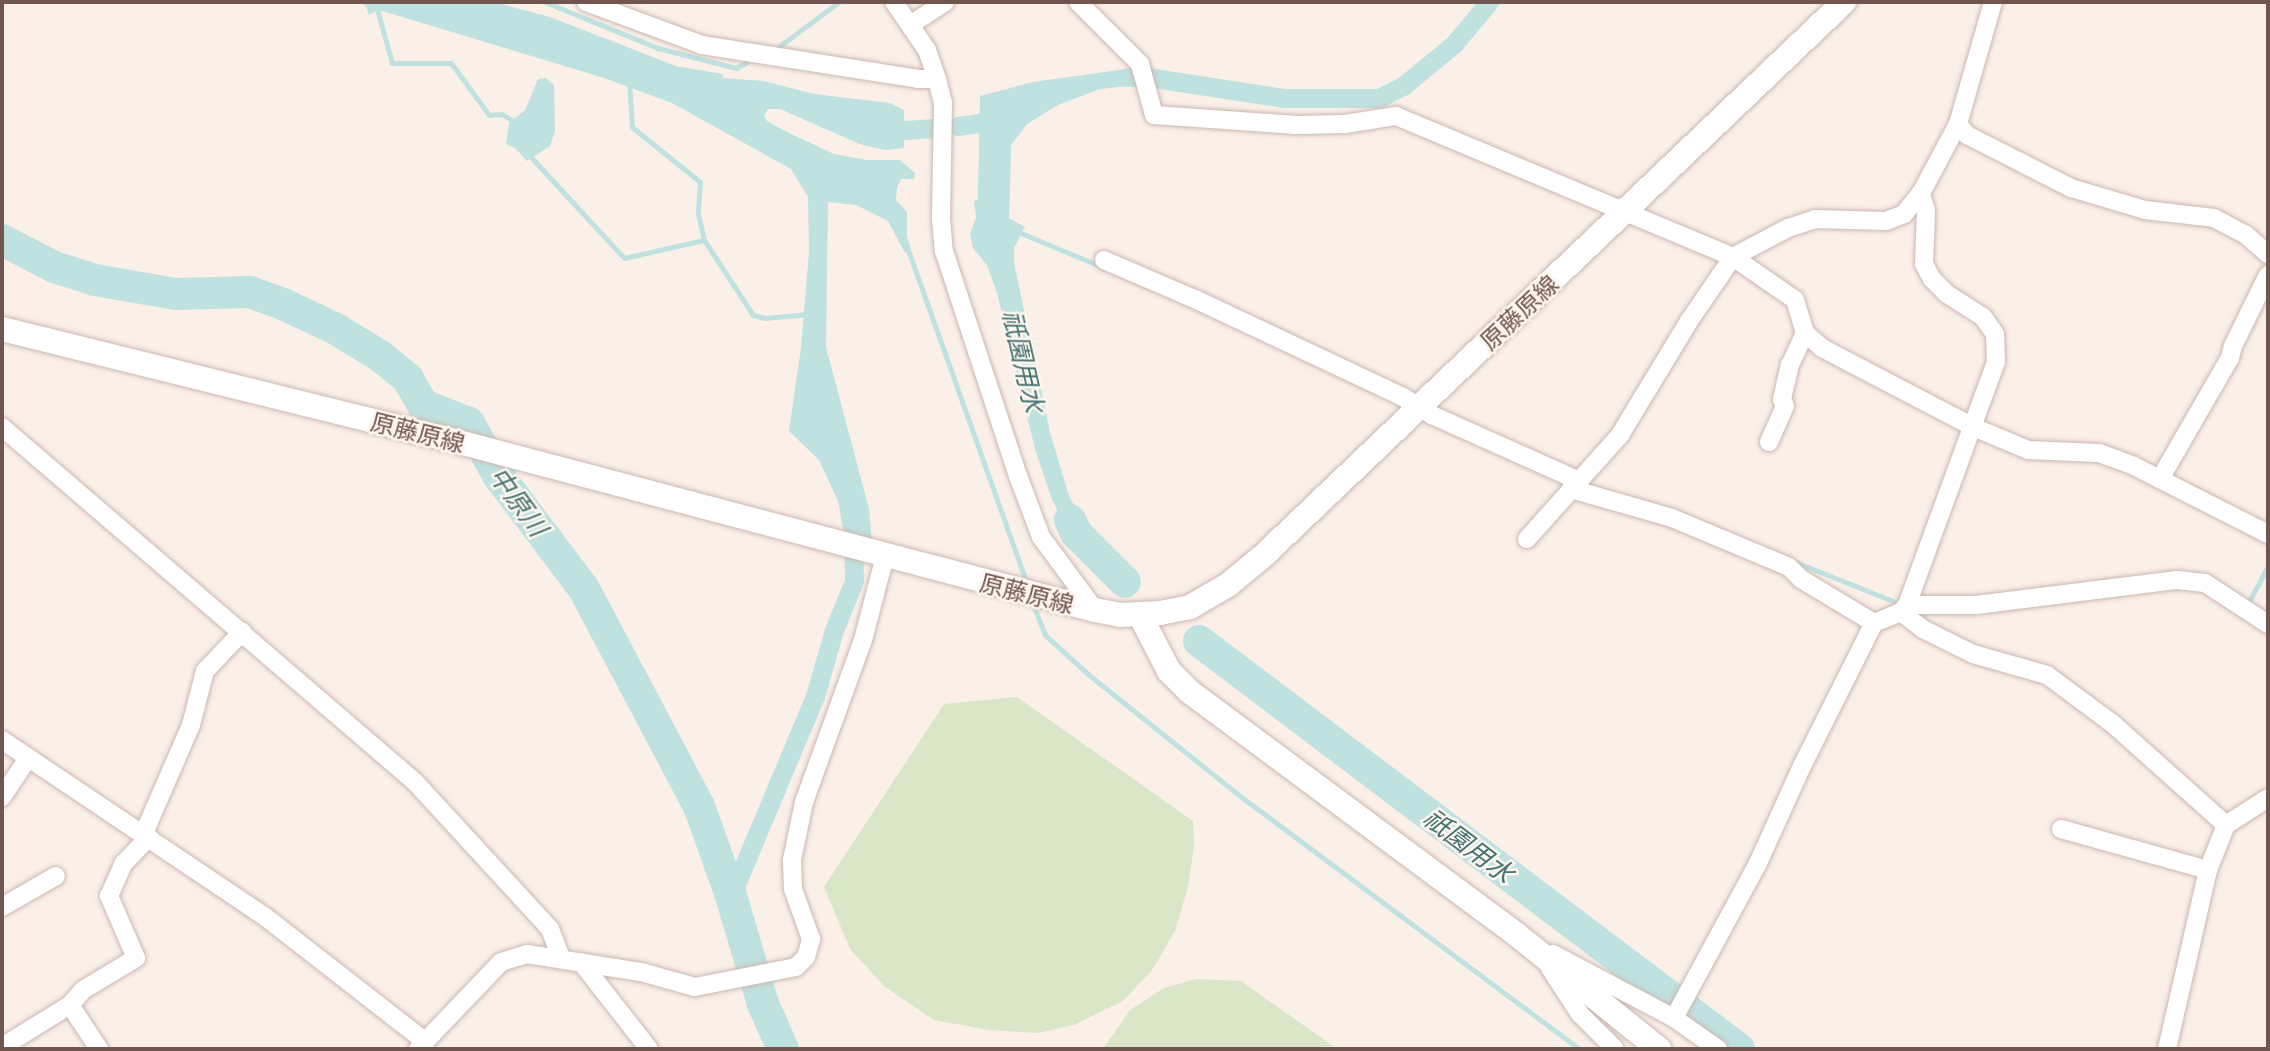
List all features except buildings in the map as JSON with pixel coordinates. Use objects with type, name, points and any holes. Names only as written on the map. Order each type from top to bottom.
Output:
[{"type":"main road","name":"原藤原線","points":[[2,329],[440,437],[1096,610],[1140,615],[1190,607],[1228,585],[1263,556],[1844,2]]},
{"type":"main road","points":[[1140,615],[1168,671],[1190,692],[1516,934],[1659,1049]]},
{"type":"street","points":[[586,2],[702,45],[918,79],[937,79]]},
{"type":"street","points":[[894,2],[927,51],[943,103],[941,219],[944,251],[1041,537],[1096,610]]},
{"type":"street","points":[[910,25],[945,2]]},
{"type":"street","points":[[1079,2],[1144,78],[1154,115],[1297,125],[1345,124],[1396,116],[1733,257],[1796,300],[1805,333],[1822,348],[1971,426],[2028,450],[2099,453],[2160,479],[2268,534]]},
{"type":"street","points":[[1527,539],[1620,435],[1689,321],[1733,257],[1788,228],[1815,219],[1886,221],[1904,214],[1921,193],[1958,124],[1993,2]]},
{"type":"street","points":[[1958,124],[1967,135],[2071,188],[2145,210],[2214,218],[2267,249]]},
{"type":"street","points":[[1904,609],[1996,362],[1995,334],[1983,317],[1947,294],[1931,279],[1924,264],[1927,211],[1921,193]]},
{"type":"street","points":[[1104,260],[1197,300],[1574,484],[1672,518],[1789,567],[1801,579],[1874,622]]},
{"type":"street","points":[[2160,479],[2230,358],[2233,346],[2268,275]]},
{"type":"street","points":[[1769,442],[1785,406],[1782,399],[1790,365],[1805,333]]},
{"type":"street","points":[[2,427],[415,782],[550,929],[561,958]]},
{"type":"street","points":[[2,740],[264,916],[420,1045],[500,962],[527,954],[641,972],[695,987],[796,967],[806,957],[811,939],[793,889],[792,860],[804,802],[863,640],[876,554]]},
{"type":"street","points":[[1678,1010],[1758,863],[1802,766],[1874,622],[1904,609],[1976,605],[2177,580],[2205,583],[2268,624]]},
{"type":"street","points":[[1904,609],[1923,629],[1973,654],[2047,675],[2113,724],[2226,825]]},
{"type":"street","points":[[2,1047],[70,1005],[83,990],[136,958],[109,896],[124,863],[147,835],[191,725],[205,671],[242,632]]},
{"type":"street","points":[[2,797],[28,758]]},
{"type":"street","points":[[2167,1049],[2208,870],[2226,825],[2268,798]]},
{"type":"street","points":[[2061,829],[2208,870]]},
{"type":"street","points":[[2,907],[56,876]]},
{"type":"street","points":[[1516,934],[1678,1010],[1718,1049]]},
{"type":"street","points":[[1543,956],[1580,1014],[1615,1049]]},
{"type":"street","points":[[582,962],[649,1049]]},
{"type":"street","points":[[70,1005],[99,1049]]},
{"type":"green space","points":[[1017,697],[1193,821],[1194,846],[1188,887],[1175,931],[1152,970],[1123,1001],[1074,1025],[1038,1033],[989,1030],[934,1020],[885,987],[850,949],[824,887],[944,704]]},
{"type":"green space","points":[[1196,979],[1241,981],[1337,1049],[1103,1049],[1130,1010],[1164,988]]},
{"type":"water","points":[[358,2],[494,2],[550,17],[676,66],[723,74],[722,78],[764,81],[814,94],[890,103],[904,110],[904,148],[885,150],[862,145],[780,109],[768,109],[764,115],[767,121],[834,154],[867,160],[900,160],[915,173],[914,179],[901,179],[897,188],[896,200],[907,212],[907,236],[911,250],[905,253],[888,221],[856,205],[828,202],[826,347],[869,509],[872,542],[844,534],[838,501],[819,460],[789,431],[801,348],[809,251],[808,197],[791,169],[672,103],[604,78],[379,10],[369,15],[366,6]]},
{"type":"water","points":[[1133,68],[1139,85],[1100,89],[1058,105],[1027,124],[1003,156],[979,153],[980,96],[1033,82]]},
{"type":"water","points":[[546,78],[554,85],[555,131],[550,146],[527,161],[515,148],[506,144],[509,123],[525,110],[538,79]]},
{"type":"water","points":[[984,198],[998,201],[1007,217],[1025,227],[1014,248],[1014,263],[1050,432],[1068,493],[1083,525],[1106,545],[1091,558],[1082,553],[1069,534],[1051,497],[1035,449],[997,293],[987,265],[973,248],[970,234],[976,218],[974,201]]},
{"type":"waterway","points":[[375,2],[392,63],[451,63],[489,115],[502,114],[516,123]]},
{"type":"waterway","points":[[545,2],[658,48],[736,68],[747,62]]},
{"type":"waterway","points":[[777,48],[839,2]]},
{"type":"waterway","points":[[1127,77],[1147,77],[1284,98],[1379,98],[1403,86],[1454,44],[1489,2]]},
{"type":"waterway","points":[[629,81],[632,127],[700,182],[698,214],[704,240]]},
{"type":"waterway","points":[[958,126],[980,123],[1003,112]]},
{"type":"waterway","name":"祇園用水","points":[[996,116],[993,221],[998,243]]},
{"type":"waterway","points":[[881,124],[905,130],[935,128]]},
{"type":"waterway","points":[[529,155],[624,258],[704,240],[753,315],[765,318],[809,314]]},
{"type":"waterway","points":[[1016,231],[1100,266]]},
{"type":"waterway","name":"中原川","points":[[2,240],[54,267],[95,280],[176,294],[250,292],[285,305],[336,329],[380,356],[408,379],[423,405],[469,423],[498,475],[584,589],[699,806],[731,896],[763,1004],[783,1049]]},
{"type":"waterway","points":[[907,247],[1027,584]]},
{"type":"waterway","name":"祇園用水","points":[[1070,520],[1076,533],[1125,582]]},
{"type":"waterway","points":[[731,896],[815,696],[834,630],[854,581],[853,532]]},
{"type":"waterway","points":[[1793,561],[1898,603]]},
{"type":"waterway","points":[[2247,605],[2268,566]]},
{"type":"waterway","points":[[1031,600],[1045,635],[1089,675],[1240,796],[1579,1049]]},
{"type":"waterway","name":"祇園用水","points":[[1199,641],[1739,1049]]}]
